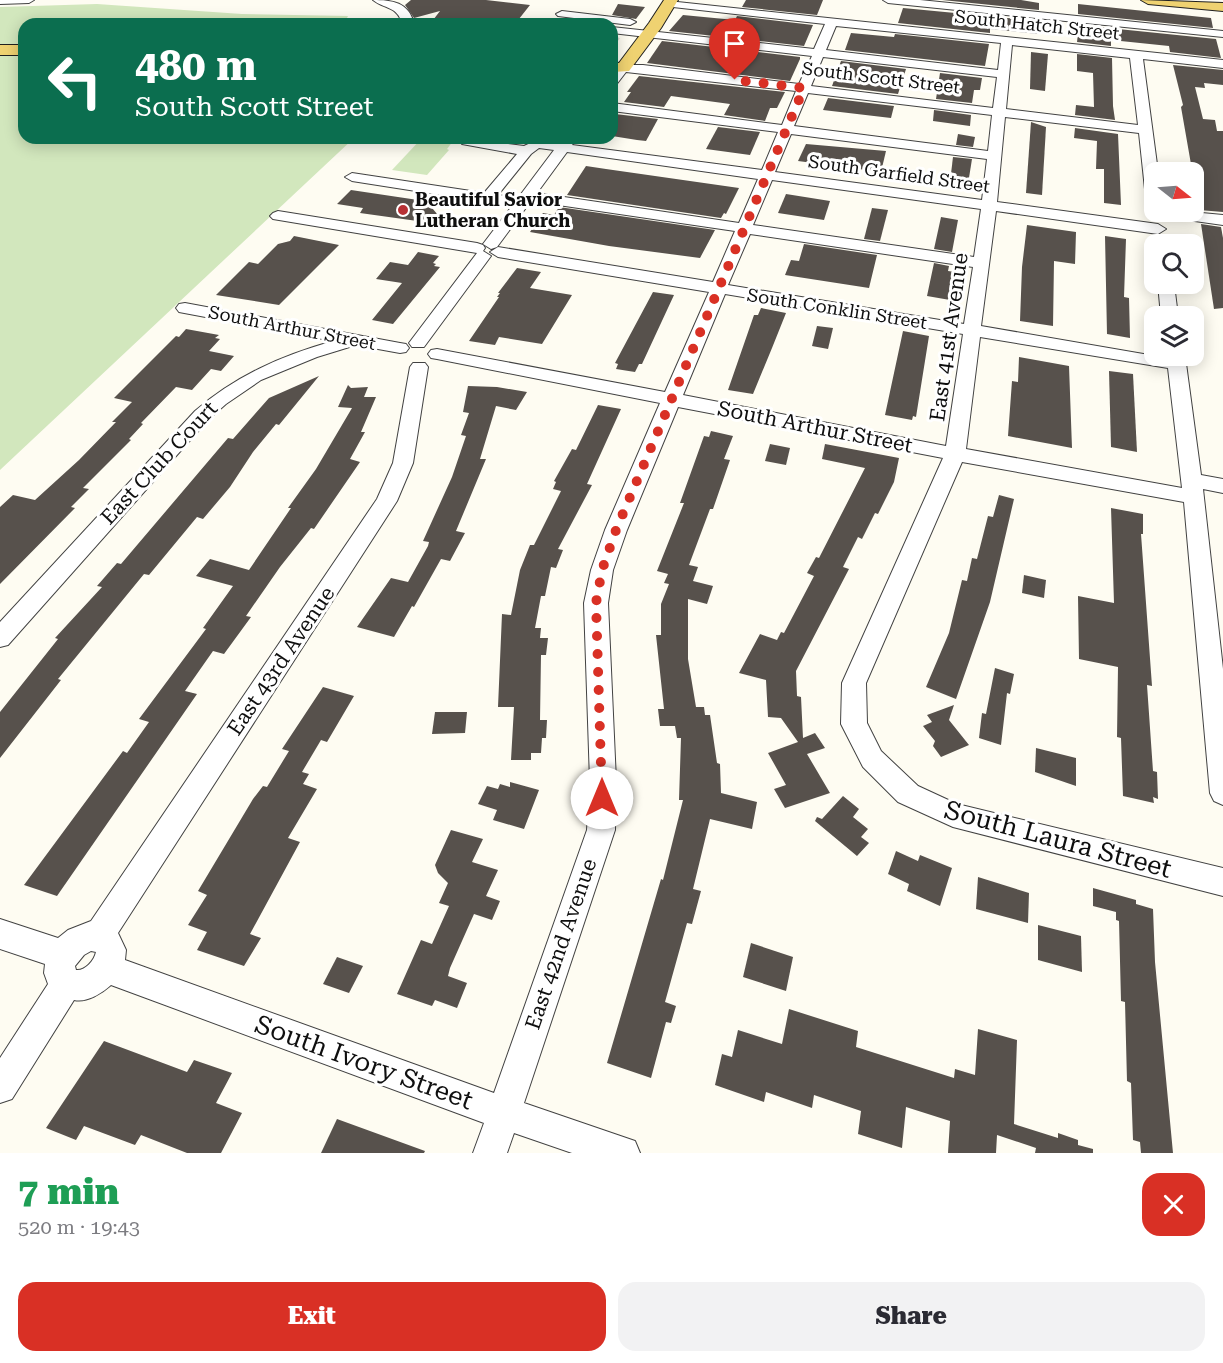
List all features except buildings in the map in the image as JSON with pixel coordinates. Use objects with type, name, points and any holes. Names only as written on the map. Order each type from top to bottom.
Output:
[{"type":"main road","points":[[1148,0],[1223,7]]},
{"type":"main road","points":[[618,64],[637,50],[669,2]]},
{"type":"main road","points":[[0,50],[18,50]]},
{"type":"street","points":[[0,1],[29,0]]},
{"type":"street","points":[[378,0],[402,10],[407,18]]},
{"type":"street","name":"South Hatch Street","points":[[669,2],[832,21],[884,11],[1007,40],[1057,27],[1136,54],[1223,64]]},
{"type":"street","points":[[884,11],[1057,27],[1223,34]]},
{"type":"street","points":[[562,14],[586,18]]},
{"type":"street","name":"East 42nd Avenue","points":[[490,1153],[601,830],[603,781],[596,603],[602,570],[832,21]]},
{"type":"street","points":[[618,23],[818,54],[1003,74]]},
{"type":"street","points":[[618,36],[652,29]]},
{"type":"street","name":"East 41st Avenue","points":[[872,759],[854,723],[854,683],[955,453],[989,206],[1007,40]]},
{"type":"street","points":[[1136,54],[1149,162]]},
{"type":"street","name":"South Scott Street","points":[[618,65],[1145,129]]},
{"type":"street","points":[[618,108],[994,156]]},
{"type":"street","name":"South Garfield Street","points":[[485,144],[526,151],[537,144]]},
{"type":"street","name":"East 43rd Avenue","points":[[98,937],[387,501],[403,463],[425,354],[487,250],[565,144]]},
{"type":"street","name":"South Garfield Street","points":[[572,144],[767,176],[989,206],[1144,234]]},
{"type":"street","points":[[488,198],[526,151]]},
{"type":"street","points":[[352,177],[488,198],[524,200],[745,228],[981,263]]},
{"type":"street","name":"South Conklin Street","points":[[278,216],[973,331],[1144,355]]},
{"type":"street","points":[[1204,217],[1223,220]]},
{"type":"street","name":"South Arthur Street","points":[[185,308],[400,348],[400,352],[411,363],[425,354],[955,453],[1193,488],[1223,486]]},
{"type":"street","name":"East Club Court","points":[[0,638],[202,415],[224,394],[267,369],[354,340]]},
{"type":"street","points":[[1177,366],[1193,488],[1223,793]]},
{"type":"street","name":"South Laura Street","points":[[872,759],[908,794],[953,815],[1223,882]]},
{"type":"street","points":[[0,934],[66,969],[79,986],[90,983],[106,968],[112,951],[106,940],[98,937],[85,937],[77,942],[66,969],[0,1087]]},
{"type":"street","name":"South Ivory Street","points":[[106,968],[503,1113],[623,1153]]},
{"type":"green space","points":[[97,4],[242,14],[348,16],[347,18],[18,18],[18,144],[348,144],[0,470],[0,7]]},
{"type":"green space","points":[[416,144],[451,144],[447,149],[449,150],[427,175],[392,170]]},
{"type":"place","name":"Beautiful Savior Lutheran Church","points":[[403,210]]},
{"type":"route","points":[[602,798],[596,603],[602,570],[616,530],[804,88],[735,80]]}]
